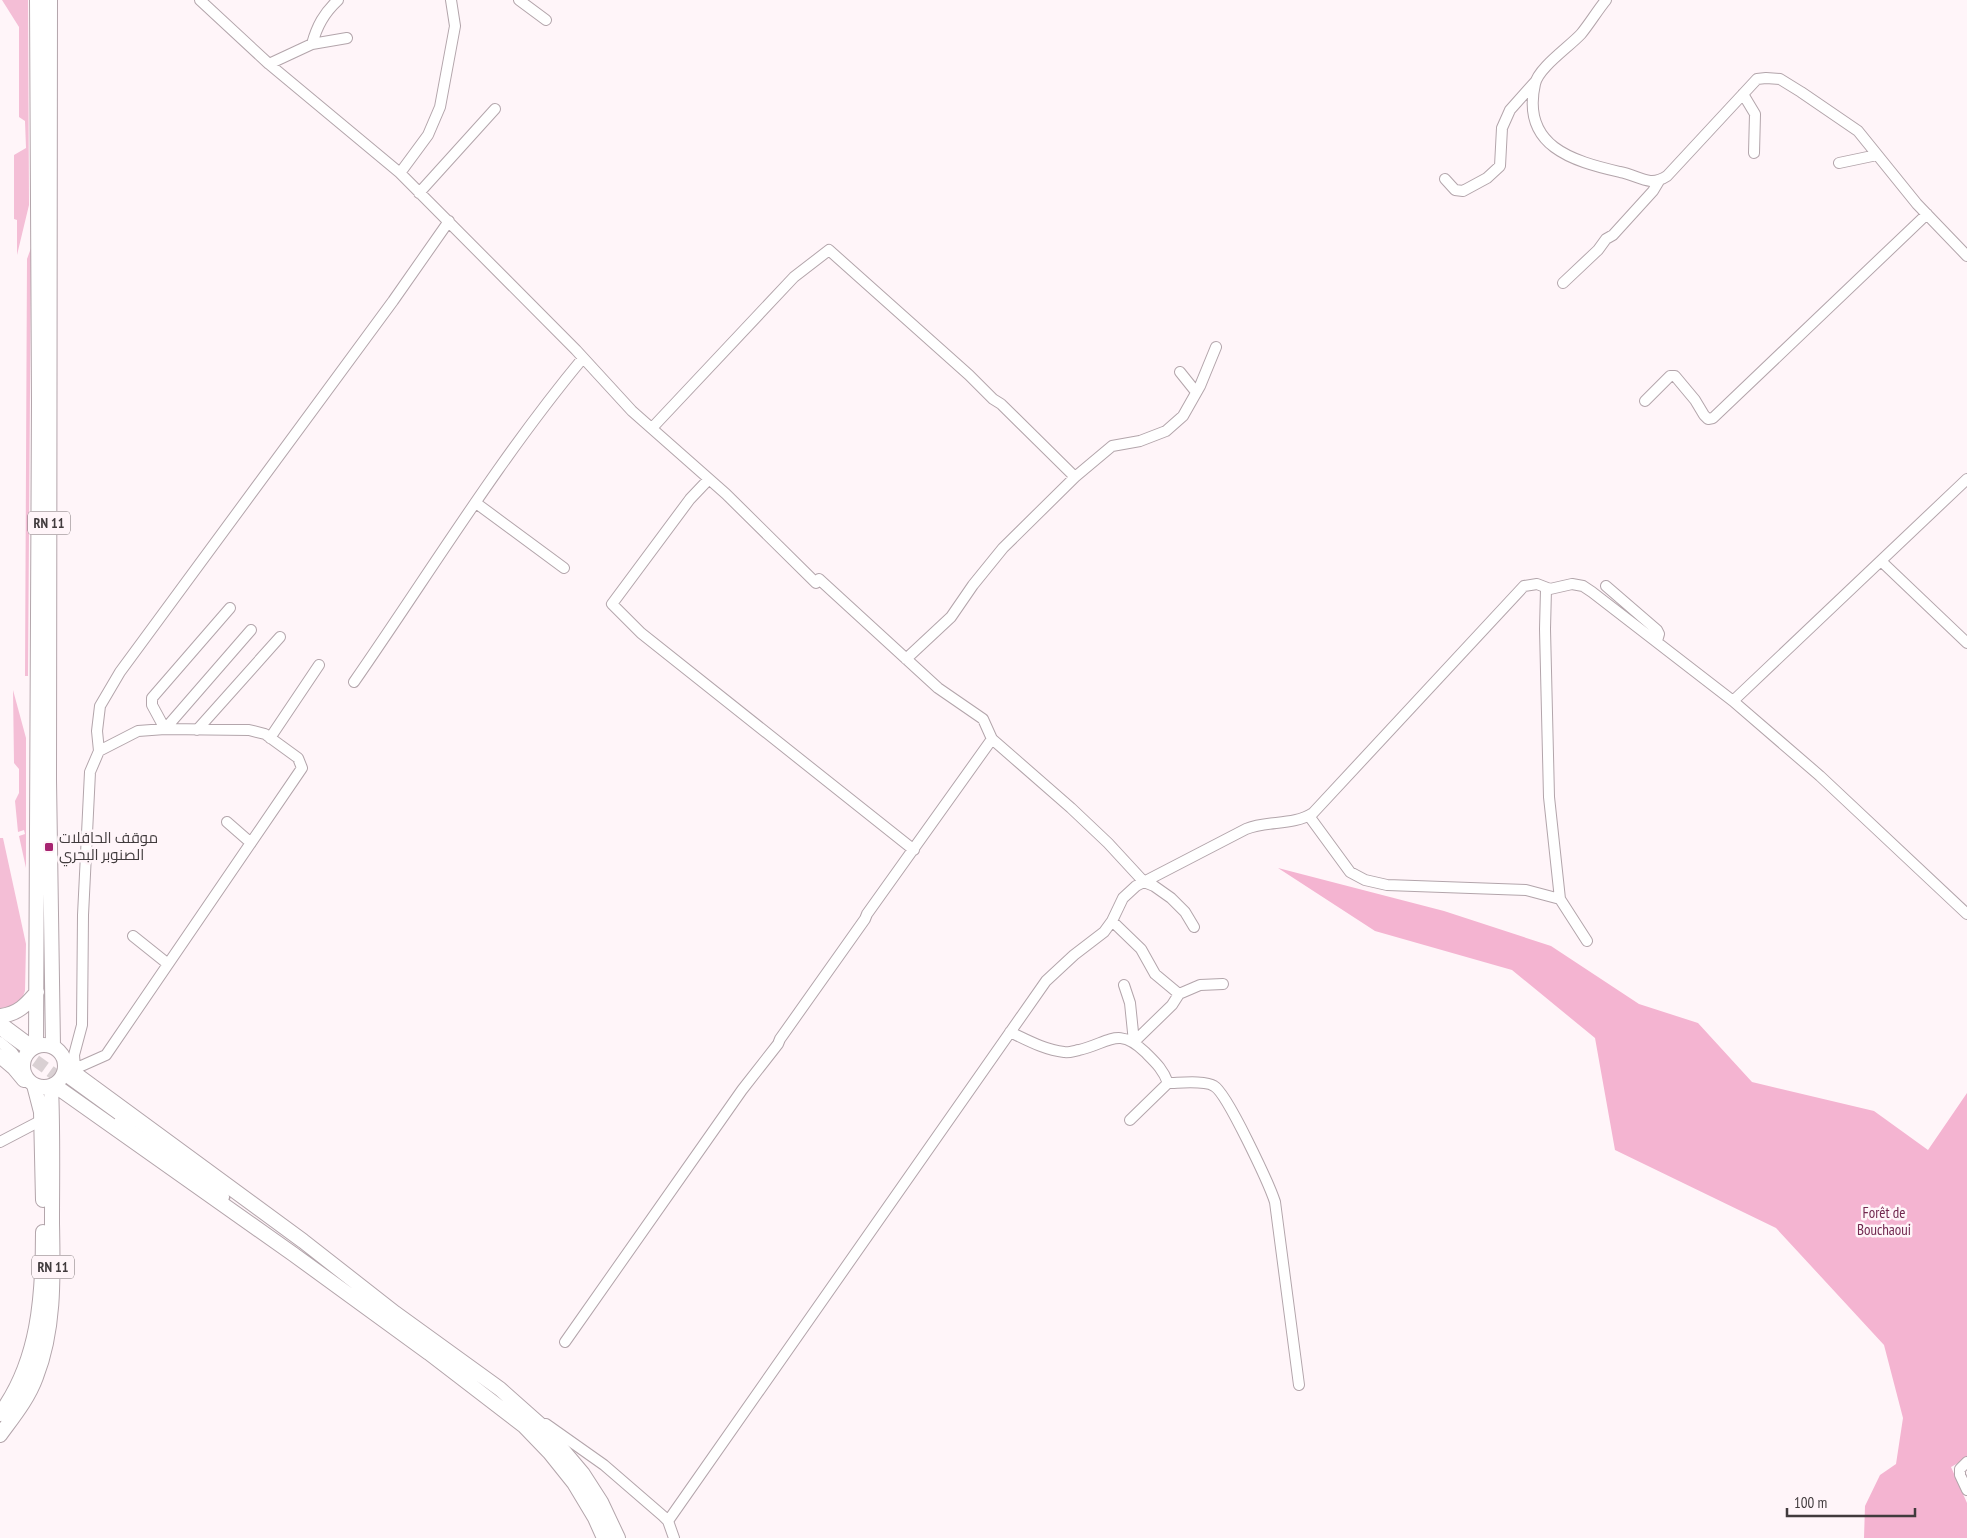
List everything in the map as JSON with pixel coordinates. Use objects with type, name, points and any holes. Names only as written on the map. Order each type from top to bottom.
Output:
[{"type":"highway","name":"RN 11","points":[[29,1047],[37,992],[39,412],[37,0]]},
{"type":"highway","name":"RN 11","points":[[50,0],[49,760],[54,1047]]},
{"type":"highway","points":[[0,1016],[20,1010],[37,992]]},
{"type":"highway","points":[[64,1077],[39,1087],[34,1085],[24,1074],[23,1067],[29,1047],[42,1045],[54,1047],[63,1055],[64,1077],[80,1102],[429,1353],[524,1426],[550,1453],[574,1483],[595,1518],[604,1538]]},
{"type":"highway","points":[[0,1056],[20,1075],[40,1105]]},
{"type":"highway","name":"RN 11","points":[[0,1414],[18,1387],[25,1370],[38,1324],[43,1248],[47,1121],[64,1077]]},
{"type":"highway","points":[[64,1077],[303,1241],[395,1313],[500,1389],[544,1429],[583,1474],[601,1502],[618,1538]]},
{"type":"highway","name":"RN 11","points":[[0,1435],[28,1396],[36,1378],[44,1353],[53,1291],[47,1121],[34,1085]]},
{"type":"highway","points":[[47,1121],[63,1106],[73,1102],[80,1102]]},
{"type":"main road","points":[[0,1029],[29,1047]]},
{"type":"main road","points":[[0,1035],[29,1047]]},
{"type":"main road","points":[[64,1077],[271,1233],[293,1254]]},
{"type":"street","points":[[200,0],[269,64],[400,173],[583,358],[632,411],[938,688],[983,720],[992,739],[1108,843],[1144,882],[1154,886],[1171,898],[1194,927]]},
{"type":"street","points":[[312,44],[316,28],[326,11],[338,0]]},
{"type":"street","points":[[400,173],[428,136],[440,107],[455,26],[451,0]]},
{"type":"street","points":[[519,0],[546,20]]},
{"type":"street","points":[[1444,179],[1455,190],[1463,191],[1487,178],[1500,166],[1502,128],[1510,110],[1535,82],[1541,72],[1580,34],[1606,0]]},
{"type":"street","points":[[269,64],[312,44],[347,38]]},
{"type":"street","points":[[1563,283],[1598,250],[1606,239],[1653,191],[1659,181],[1667,176],[1757,79],[1766,78],[1780,79],[1858,131],[1927,214],[1967,256]]},
{"type":"street","points":[[1535,82],[1532,104],[1536,124],[1548,142],[1567,157],[1602,169],[1622,172],[1650,181],[1659,181]]},
{"type":"street","points":[[1743,94],[1755,114],[1754,153]]},
{"type":"street","points":[[420,193],[495,109]]},
{"type":"street","points":[[1839,163],[1877,155]]},
{"type":"street","points":[[1645,401],[1670,376],[1675,376],[1695,400],[1704,416],[1713,418],[1927,214]]},
{"type":"street","points":[[64,1077],[74,1055],[82,1024],[83,915],[90,772],[99,751],[97,731],[100,706],[120,672],[393,302],[448,221]]},
{"type":"street","points":[[652,428],[794,277],[829,250],[969,374],[993,400],[1001,404],[1075,477]]},
{"type":"street","points":[[906,659],[951,617],[973,585],[1003,548],[1075,477],[1112,446],[1140,441],[1166,431],[1183,416],[1216,347]]},
{"type":"street","points":[[354,682],[476,503],[560,386],[583,358]]},
{"type":"street","points":[[1180,372],[1196,392]]},
{"type":"street","points":[[709,479],[690,499],[612,604],[641,633],[914,850]]},
{"type":"street","points":[[1733,701],[1967,480]]},
{"type":"street","points":[[476,503],[564,568]]},
{"type":"street","points":[[1881,561],[1967,642]]},
{"type":"street","points":[[668,1520],[1046,981],[1074,955],[1104,932],[1129,891],[1181,861],[1254,826],[1272,822],[1294,821],[1308,816],[1317,809],[1520,588],[1532,583],[1553,589],[1572,584],[1588,588],[1733,701],[1820,776],[1967,914]]},
{"type":"street","points":[[1606,586],[1657,630],[1659,634],[1657,641]]},
{"type":"street","points":[[1546,588],[1544,629],[1549,797],[1560,899],[1587,941]]},
{"type":"street","points":[[165,729],[152,706],[152,698],[230,608]]},
{"type":"street","points":[[165,729],[251,630]]},
{"type":"street","points":[[197,730],[280,637]]},
{"type":"street","points":[[270,738],[319,665]]},
{"type":"street","points":[[64,1077],[106,1055],[302,768],[298,758],[265,734],[249,730],[138,730],[99,751]]},
{"type":"street","points":[[565,1342],[742,1090],[778,1044],[785,1031],[992,739]]},
{"type":"street","points":[[1308,816],[1350,872],[1365,880],[1387,885],[1526,890],[1560,899]]},
{"type":"street","points":[[227,822],[251,843]]},
{"type":"street","points":[[1112,921],[1141,948],[1155,974],[1179,994]]},
{"type":"street","points":[[133,936],[168,964]]},
{"type":"street","points":[[1134,1042],[1172,1005],[1179,994],[1200,986],[1223,984]]},
{"type":"street","points":[[1124,985],[1130,1003],[1134,1042]]},
{"type":"street","points":[[0,1021],[29,1047]]},
{"type":"street","points":[[1010,1032],[1037,1044],[1065,1052],[1092,1047],[1114,1038],[1124,1037],[1134,1042],[1163,1070],[1168,1082]]},
{"type":"street","points":[[0,1042],[12,1052],[23,1067]]},
{"type":"street","points":[[1130,1120],[1168,1082],[1209,1083],[1216,1087],[1232,1111],[1270,1187],[1278,1215],[1299,1385]]},
{"type":"street","points":[[0,1142],[47,1121]]},
{"type":"street","points":[[518,1405],[604,1465],[668,1520],[674,1538]]},
{"type":"street","points":[[1967,1462],[1960,1469],[1960,1475],[1967,1490]]},
{"type":"shaded area","points":[[2,0],[28,0],[29,205],[17,255],[17,220],[14,219],[14,155],[26,148],[25,121],[19,117],[19,27]]},
{"type":"shaded area","points":[[31,248],[28,676],[25,676],[27,259]]},
{"type":"shaded area","points":[[13,690],[26,738],[26,868],[19,836],[25,834],[24,830],[18,832],[15,801],[19,793],[19,769],[14,763]]},
{"type":"shaded area","points":[[0,838],[3,838],[26,944],[25,991],[23,996],[12,1007],[0,1008]]},
{"type":"green space","name":"Forêt de Bouchaoui","points":[[1278,868],[1444,911],[1551,946],[1639,1004],[1698,1023],[1752,1082],[1874,1111],[1928,1150],[1967,1093],[1967,1458],[1951,1467],[1967,1503],[1967,1538],[1864,1538],[1865,1506],[1880,1475],[1896,1464],[1903,1418],[1884,1345],[1776,1228],[1615,1150],[1595,1038],[1512,970],[1375,931]]},
{"type":"tunnel","points":[[21,1050],[65,1082]]},
{"type":"place","name":"موقف الحافلات الصنوبر البحري","points":[[49,847]]}]
